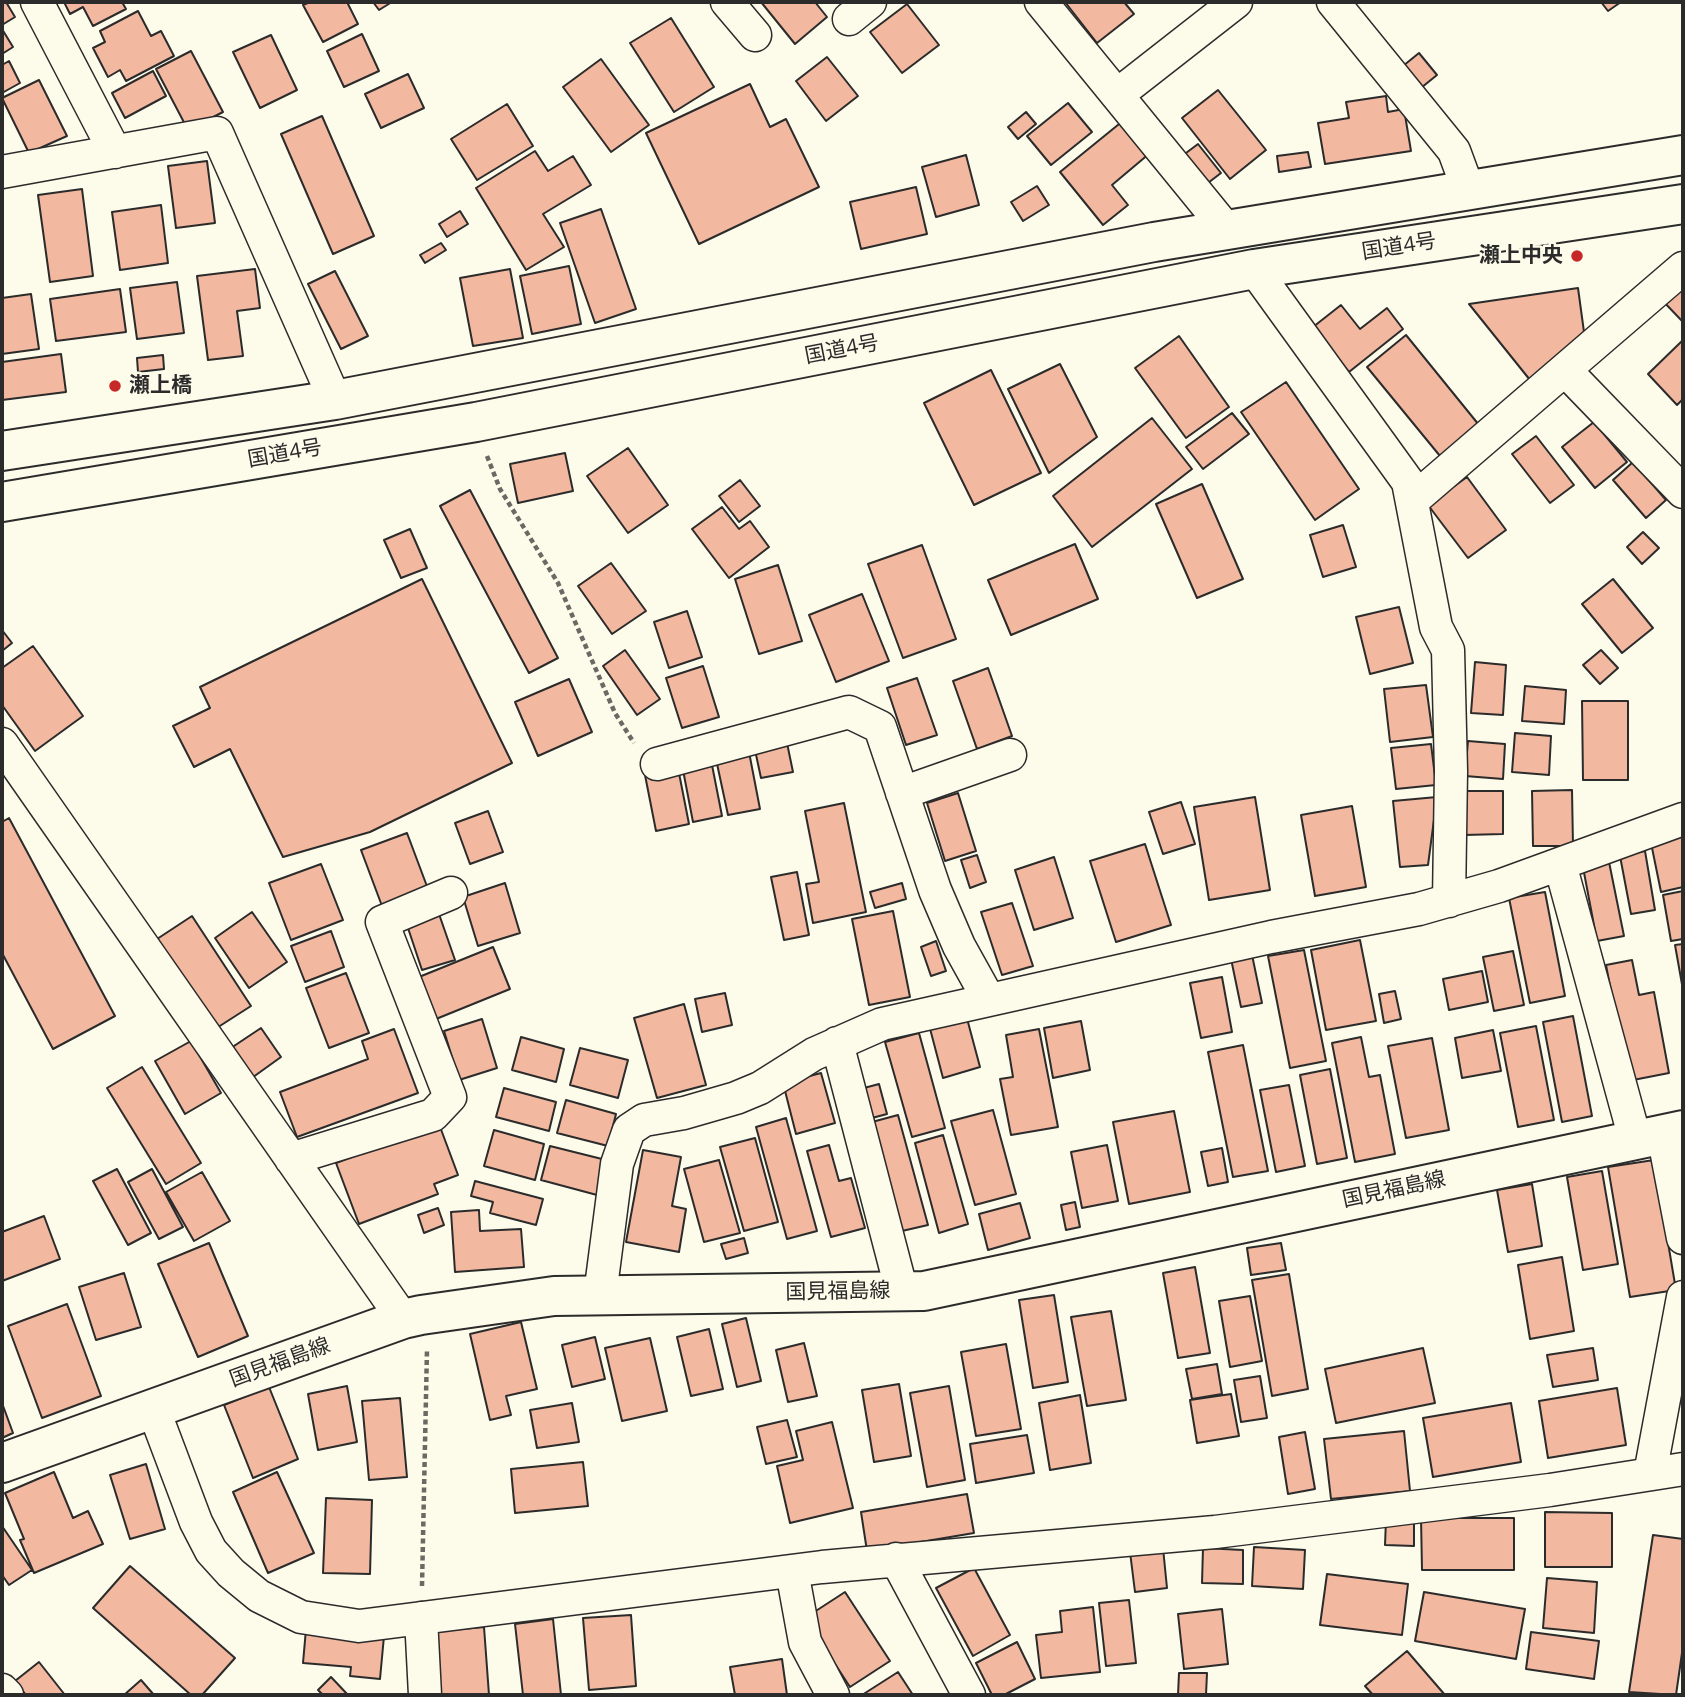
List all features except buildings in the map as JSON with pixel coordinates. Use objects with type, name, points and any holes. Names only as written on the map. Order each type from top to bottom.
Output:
[{"type":"main road","points":[[2,451],[335,400],[1154,242],[1683,155]]},
{"type":"main road","name":"国道4号","points":[[2,502],[476,422],[1254,269],[1683,204]]},
{"type":"main road","name":"国見福島線","points":[[2,1463],[416,1316],[554,1296],[923,1291],[1661,1134]]},
{"type":"street","points":[[37,2],[115,152]]},
{"type":"street","points":[[727,2],[755,35]]},
{"type":"street","points":[[1041,2],[1227,230]]},
{"type":"street","points":[[1117,94],[1236,2]]},
{"type":"street","points":[[1333,2],[1454,151],[1468,189]]},
{"type":"street","points":[[2,172],[217,134],[335,400]]},
{"type":"street","points":[[1412,501],[1683,268]]},
{"type":"street","points":[[1254,269],[1408,482],[1436,627],[1448,650],[1451,771],[1449,901]]},
{"type":"street","points":[[1565,370],[1683,492]]},
{"type":"street","points":[[657,764],[849,712],[880,727],[934,890],[959,946],[989,1000]]},
{"type":"street","points":[[2,744],[291,1159],[416,1316]]},
{"type":"street","points":[[902,793],[1010,755]]},
{"type":"street","points":[[600,1295],[617,1164],[629,1130],[644,1120],[684,1113],[748,1093],[814,1054],[882,1024],[1271,937],[1378,918],[1449,901],[1683,820]]},
{"type":"street","points":[[1560,864],[1661,1134],[1683,1238]]},
{"type":"street","points":[[291,1159],[433,1115],[450,1097],[382,922],[451,893]]},
{"type":"street","points":[[837,1043],[902,1292]]},
{"type":"street","points":[[1650,1474],[1683,1297]]},
{"type":"street","points":[[153,1408],[195,1522],[211,1551],[230,1573],[259,1597],[301,1617],[359,1626],[895,1559],[1214,1532],[1550,1490],[1683,1469]]},
{"type":"street","points":[[895,1559],[968,1695]]},
{"type":"street","points":[[792,1571],[805,1642],[833,1695]]},
{"type":"street","points":[[421,1618],[425,1695]]},
{"type":"street","points":[[2,1690],[7,1695]]},
{"type":"path","points":[[476,422],[489,465],[500,489],[558,583],[615,712],[636,746],[649,762],[657,764]]},
{"type":"path","points":[[416,1316],[421,1618]]},
{"type":"place","name":"瀬上中央","points":[[1577,256]]},
{"type":"place","name":"瀬上橋","points":[[115,386]]}]
